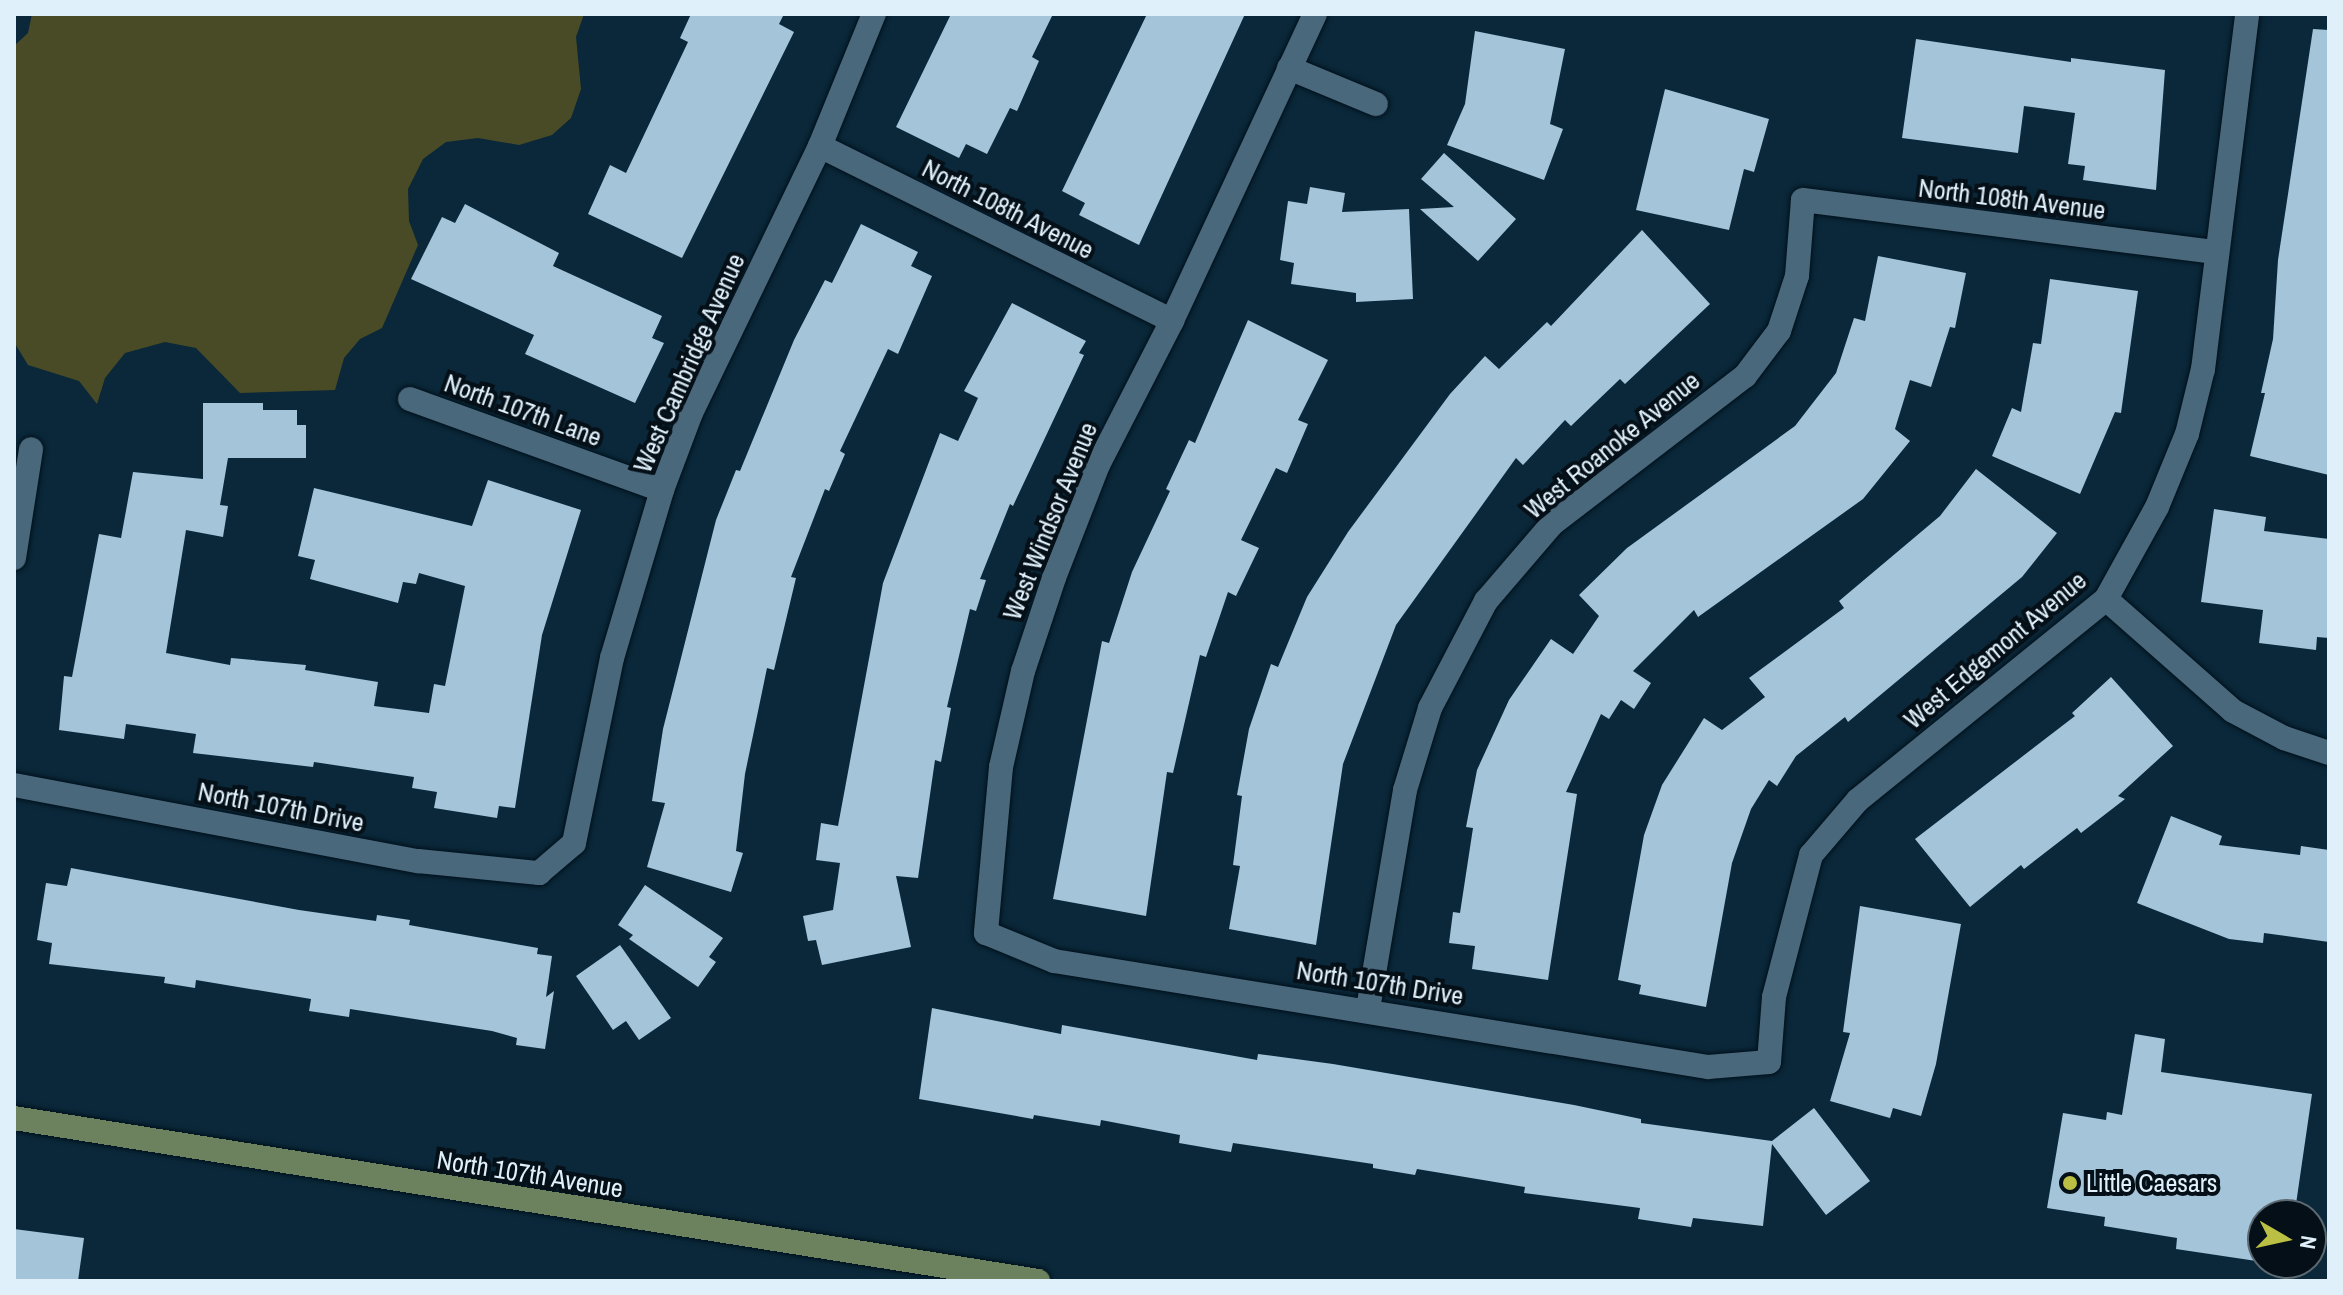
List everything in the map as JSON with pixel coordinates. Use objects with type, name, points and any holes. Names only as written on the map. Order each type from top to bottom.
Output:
[{"type":"main road","name":"North 107th Avenue","points":[[14,1118],[914,1271],[1038,1281]]},
{"type":"street","name":"West Cambridge Avenue","points":[[539,873],[574,843],[612,658],[662,490],[691,413],[820,146],[874,14]]},
{"type":"street","name":"West Windsor Avenue","points":[[986,933],[1001,767],[1023,671],[1098,465],[1172,321],[1315,14]]},
{"type":"street","name":"West Edgemont Avenue","points":[[1769,1062],[1777,983],[1811,855],[1858,800],[2106,599],[2157,507],[2187,434],[2203,369],[2214,252],[2247,14]]},
{"type":"street","points":[[1289,68],[1376,104]]},
{"type":"street","name":"North 108th Avenue","points":[[820,146],[1172,321]]},
{"type":"street","name":"North 108th Avenue","points":[[1803,200],[2214,252]]},
{"type":"street","name":"West Roanoke Avenue","points":[[1368,1009],[1405,790],[1430,708],[1486,601],[1552,524],[1745,376],[1779,331],[1797,276],[1803,200]]},
{"type":"street","name":"North 107th Lane","points":[[410,399],[662,490]]},
{"type":"street","points":[[14,558],[31,449]]},
{"type":"street","points":[[2106,599],[2233,711],[2284,738],[2329,753]]},
{"type":"street","name":"North 107th Drive","points":[[14,785],[418,861],[539,873]]},
{"type":"street","name":"North 107th Drive","points":[[986,933],[1054,961],[1368,1009],[1708,1067],[1769,1062]]},
{"type":"green space","points":[[32,14],[584,14],[576,37],[581,89],[571,118],[552,135],[519,145],[478,138],[446,142],[423,159],[408,189],[409,221],[418,245],[382,328],[360,339],[344,358],[335,390],[240,393],[196,348],[165,342],[125,353],[105,378],[97,404],[79,381],[28,365],[14,342],[14,46],[28,33]]},
{"type":"building","points":[[691,14],[784,14],[779,24],[794,32],[682,258],[588,214],[610,165],[626,173],[688,42],[680,38]]},
{"type":"building","points":[[951,14],[1053,14],[1032,57],[1039,61],[1017,111],[1010,108],[987,154],[966,144],[959,158],[896,127]]},
{"type":"building","points":[[1147,14],[1245,14],[1139,245],[1079,215],[1085,203],[1062,191]]},
{"type":"building","points":[[2313,29],[2329,30],[2329,475],[2250,456],[2265,393],[2261,393],[2273,339],[2278,260]]},
{"type":"building","points":[[1475,31],[1565,49],[1550,124],[1563,129],[1544,180],[1447,145],[1465,104]]},
{"type":"building","points":[[1916,39],[2071,62],[2071,58],[2165,70],[2156,190],[2083,180],[2085,166],[2068,164],[2075,113],[2024,106],[2018,153],[1902,138]]},
{"type":"building","points":[[1665,89],[1769,119],[1754,172],[1744,169],[1729,230],[1636,210]]},
{"type":"building","points":[[1444,153],[1516,219],[1478,261],[1420,209],[1454,207],[1421,179]]},
{"type":"building","points":[[1310,187],[1345,193],[1342,212],[1409,209],[1413,299],[1356,302],[1356,293],[1291,284],[1294,263],[1280,260],[1288,201],[1307,204]]},
{"type":"building","points":[[465,204],[559,253],[553,266],[662,316],[652,338],[664,343],[635,403],[525,354],[534,335],[411,279],[442,217],[455,223]]},
{"type":"building","points":[[861,224],[918,252],[911,266],[932,276],[898,354],[888,349],[840,451],[845,454],[829,491],[825,489],[791,577],[796,578],[774,670],[767,668],[745,774],[736,851],[743,853],[731,892],[647,867],[665,803],[652,801],[663,729],[716,520],[736,470],[740,471],[794,340],[825,280],[832,283]]},
{"type":"building","points":[[1642,230],[1710,304],[1625,384],[1620,379],[1571,426],[1565,420],[1523,465],[1516,458],[1396,625],[1343,764],[1316,945],[1229,929],[1240,866],[1233,865],[1242,796],[1237,795],[1249,729],[1271,664],[1278,667],[1307,597],[1348,532],[1450,394],[1485,356],[1499,369],[1547,322],[1551,326]]},
{"type":"building","points":[[1878,256],[1966,273],[1955,328],[1950,327],[1931,387],[1910,380],[1895,429],[1910,441],[1863,499],[1698,617],[1694,610],[1633,671],[1651,683],[1634,709],[1621,700],[1609,719],[1601,714],[1566,792],[1577,794],[1548,980],[1472,969],[1475,946],[1449,943],[1453,912],[1460,913],[1473,828],[1466,827],[1477,770],[1509,700],[1551,639],[1573,654],[1599,616],[1579,595],[1627,548],[1795,426],[1836,373],[1854,318],[1865,321]]},
{"type":"building","points":[[2050,279],[2138,291],[2121,413],[2115,412],[2080,494],[1992,456],[2012,408],[2021,412],[2033,343],[2041,344]]},
{"type":"building","points":[[1012,303],[1086,341],[1079,353],[1084,355],[1013,506],[1010,504],[980,579],[986,580],[976,611],[970,609],[947,707],[951,708],[941,762],[935,760],[918,878],[896,876],[911,947],[822,965],[816,940],[808,941],[803,916],[833,910],[840,863],[816,860],[821,823],[838,826],[883,583],[940,433],[958,441],[978,398],[964,391]]},
{"type":"building","points":[[1248,320],[1328,360],[1298,420],[1308,424],[1287,473],[1276,468],[1241,540],[1259,548],[1236,596],[1228,592],[1206,657],[1200,655],[1173,773],[1167,772],[1146,916],[1053,899],[1102,641],[1109,643],[1132,572],[1170,491],[1166,489],[1189,440],[1195,443]]},
{"type":"building","points":[[203,403],[263,403],[263,410],[297,410],[297,425],[306,425],[306,458],[228,458],[220,505],[228,506],[223,537],[186,530],[166,653],[230,665],[231,658],[306,665],[305,670],[378,682],[374,706],[429,713],[434,684],[445,686],[465,586],[419,573],[416,584],[403,582],[398,603],[310,579],[315,560],[298,556],[314,488],[472,526],[488,480],[581,510],[542,635],[515,808],[499,806],[497,818],[434,808],[437,792],[412,788],[414,777],[314,762],[313,767],[193,753],[196,734],[126,724],[124,739],[59,730],[64,676],[72,677],[99,534],[121,538],[133,472],[203,479]]},
{"type":"building","points":[[1976,469],[2057,533],[2022,577],[1848,722],[1845,717],[1796,756],[1777,786],[1769,780],[1751,809],[1732,863],[1706,1007],[1639,994],[1641,985],[1618,980],[1644,835],[1662,785],[1704,718],[1722,730],[1765,697],[1749,678],[1844,608],[1839,601],[1940,516]]},
{"type":"building","points":[[2214,509],[2266,517],[2264,531],[2329,539],[2329,638],[2317,637],[2316,650],[2259,643],[2263,610],[2201,602]]},
{"type":"building","points":[[2111,677],[2173,746],[2118,796],[2125,799],[2081,833],[2077,828],[2024,869],[2021,865],[1970,907],[1915,839],[2075,716],[2072,713]]},
{"type":"building","points":[[2171,816],[2222,836],[2219,845],[2300,855],[2301,846],[2329,850],[2329,942],[2264,933],[2263,943],[2229,939],[2137,903]]},
{"type":"building","points":[[71,868],[299,910],[376,921],[377,915],[410,920],[409,925],[538,948],[537,954],[552,956],[546,997],[554,991],[545,1049],[516,1045],[517,1038],[492,1031],[350,1009],[349,1017],[309,1011],[311,999],[196,980],[195,988],[164,983],[165,977],[49,964],[52,943],[37,940],[46,883],[67,886]]},
{"type":"building","points":[[645,885],[723,938],[709,957],[716,962],[698,987],[629,939],[633,935],[618,925]]},
{"type":"building","points":[[1860,906],[1961,924],[1936,1064],[1921,1116],[1893,1108],[1890,1118],[1830,1101],[1850,1033],[1843,1032]]},
{"type":"building","points":[[620,945],[671,1018],[639,1040],[626,1021],[613,1030],[576,976]]},
{"type":"building","points":[[932,1008],[1061,1034],[1062,1025],[1257,1060],[1258,1054],[1333,1064],[1574,1105],[1641,1119],[1641,1123],[1772,1141],[1814,1108],[1870,1181],[1826,1215],[1772,1144],[1763,1226],[1693,1218],[1691,1227],[1638,1219],[1640,1208],[1524,1193],[1525,1187],[1417,1169],[1415,1175],[1373,1168],[1373,1164],[1233,1143],[1231,1152],[1179,1143],[1180,1135],[1101,1120],[1100,1126],[1034,1115],[1033,1119],[919,1099]]},
{"type":"building","points":[[2135,1034],[2165,1039],[2161,1072],[2312,1094],[2297,1199],[2247,1199],[2247,1260],[2176,1249],[2177,1238],[2104,1226],[2105,1217],[2047,1208],[2063,1113],[2106,1120],[2107,1112],[2122,1115]]},
{"type":"building","points":[[14,1229],[84,1238],[78,1281],[14,1281]]},
{"type":"place","name":"Little Caesars","points":[[2070,1183]]}]
